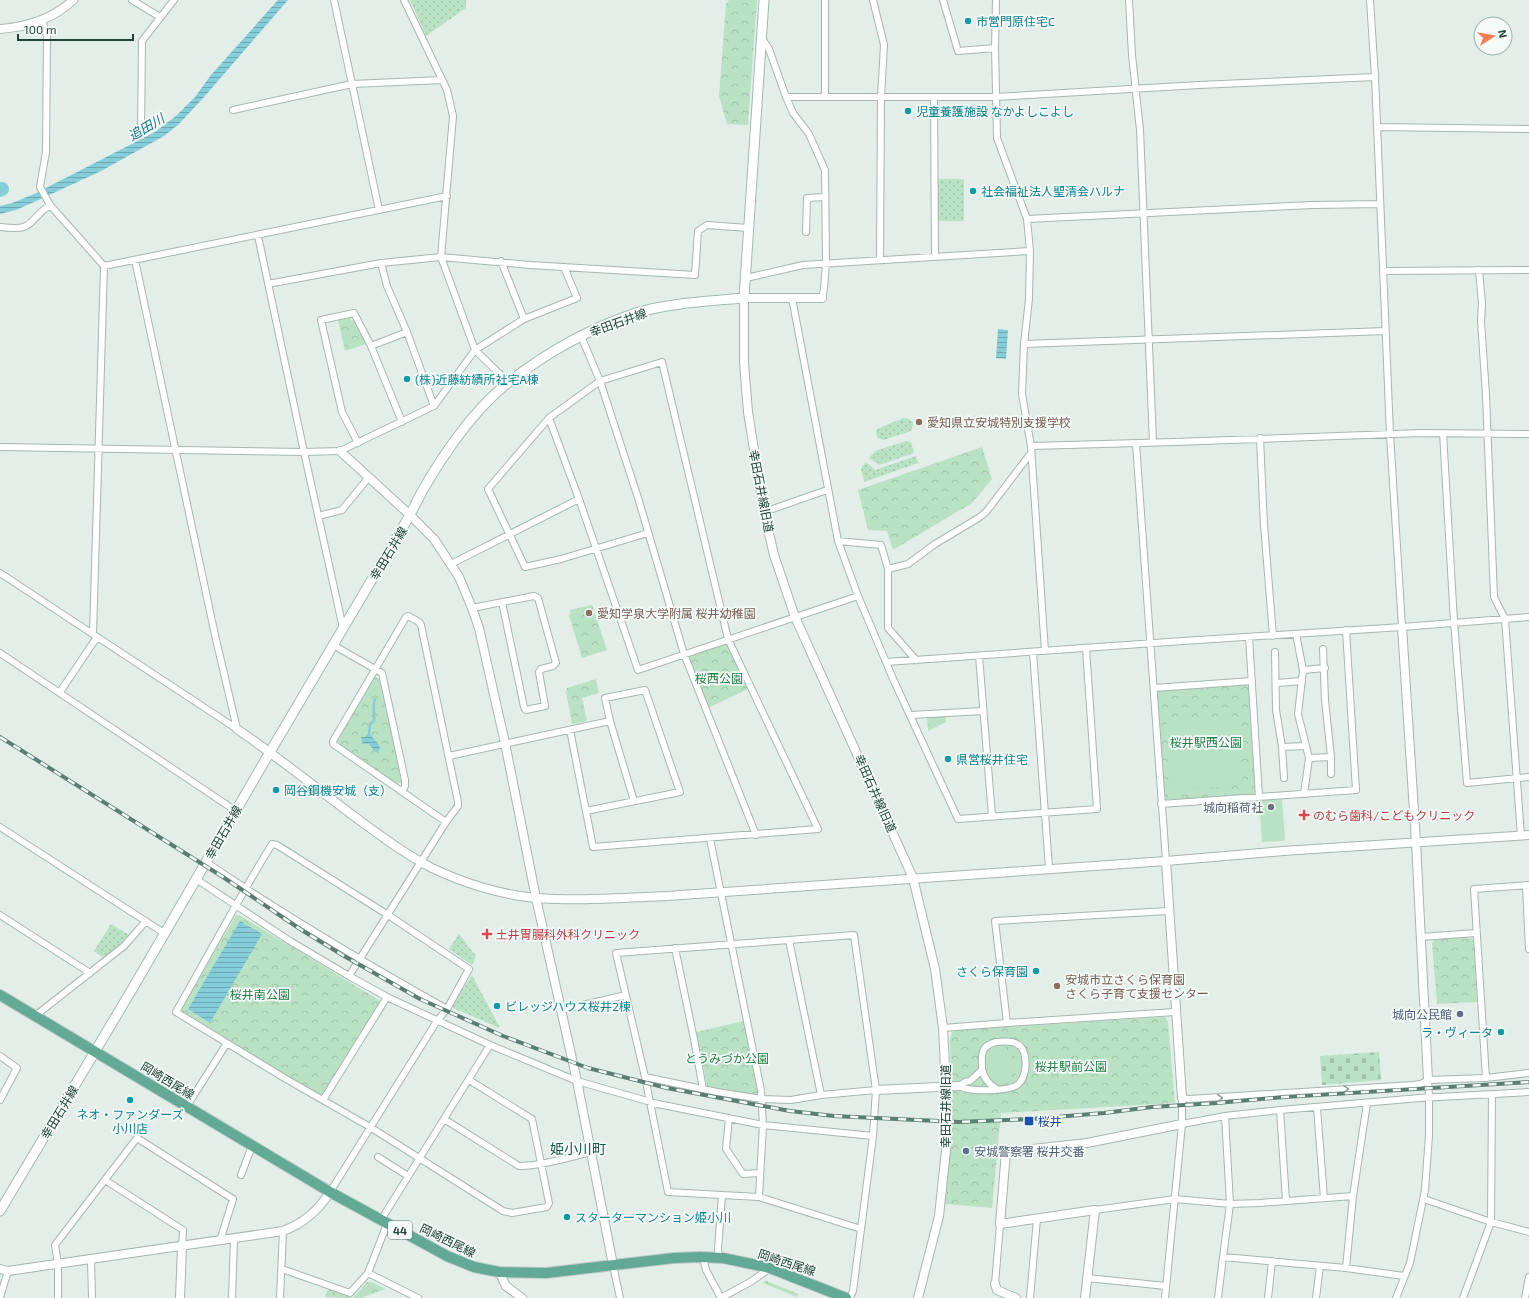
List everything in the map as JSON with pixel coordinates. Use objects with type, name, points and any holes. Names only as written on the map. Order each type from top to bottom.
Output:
[{"type":"main road","points":[[744,298],[764,0]]},
{"type":"main road","name":"幸田石井線","points":[[1,1206],[95,1051],[410,515],[422,491],[444,456],[484,405],[508,382],[554,351],[581,336],[636,313],[694,303],[744,298]]},
{"type":"main road","name":"岡崎西尾線","points":[[0,995],[330,1192],[447,1256],[474,1267],[499,1272],[546,1273],[674,1258],[719,1258],[770,1268],[846,1298]]},
{"type":"street","points":[[0,29],[18,27],[42,20],[60,10],[73,0]]},
{"type":"street","points":[[132,0],[160,18]]},
{"type":"street","points":[[141,136],[142,40],[174,0]]},
{"type":"street","points":[[334,0],[379,210]]},
{"type":"street","points":[[404,0],[442,80],[449,98],[453,116],[441,257],[475,350],[508,382]]},
{"type":"street","points":[[825,0],[825,97]]},
{"type":"street","points":[[873,0],[884,45],[881,97],[880,260]]},
{"type":"street","points":[[943,0],[958,51],[995,48]]},
{"type":"street","points":[[996,0],[995,97],[997,138],[1027,219],[1030,251],[1029,299],[1024,344],[1022,394],[1031,449],[1044,651]]},
{"type":"street","points":[[1129,0],[1132,55],[1140,130],[1153,442]]},
{"type":"street","points":[[1370,0],[1375,77],[1390,434],[1416,842],[1430,1098],[1428,1161],[1424,1198],[1410,1263],[1396,1298]]},
{"type":"street","points":[[42,20],[47,36],[46,152],[40,187],[50,205],[104,266],[95,636],[60,692]]},
{"type":"street","points":[[744,298],[822,298],[826,263],[825,170],[809,134],[793,113],[769,49],[761,37]]},
{"type":"street","points":[[786,97],[995,97],[1136,88],[1375,77]]},
{"type":"street","points":[[233,110],[352,84],[442,80]]},
{"type":"street","points":[[934,97],[935,257]]},
{"type":"street","points":[[1377,127],[1529,129]]},
{"type":"street","points":[[104,266],[258,236],[447,196]]},
{"type":"street","points":[[806,232],[807,198],[825,197]]},
{"type":"street","points":[[1027,219],[1313,205],[1380,204]]},
{"type":"street","points":[[0,227],[19,229],[28,226],[50,205]]},
{"type":"street","points":[[268,284],[381,262],[441,257],[564,267],[695,275],[698,231],[707,225],[748,228]]},
{"type":"street","points":[[258,236],[343,628]]},
{"type":"street","points":[[746,278],[803,265],[1030,251]]},
{"type":"street","points":[[135,260],[215,635],[237,729]]},
{"type":"street","points":[[381,262],[386,286],[406,332],[434,406]]},
{"type":"street","points":[[501,262],[524,319]]},
{"type":"street","points":[[0,447],[304,452],[340,451],[434,406],[475,350],[524,319],[577,298],[564,267]]},
{"type":"street","points":[[0,573],[237,729],[384,838],[421,862],[453,877],[488,888],[536,898],[604,899],[1525,835],[1516,778],[1505,619],[1494,597],[1481,321],[1482,303],[1479,270]]},
{"type":"street","points":[[1383,271],[1529,270]]},
{"type":"street","name":"幸田石井線旧道","points":[[744,298],[744,363],[748,412],[764,512],[774,555],[796,616],[912,878],[935,969],[943,1028],[946,1087],[946,1150],[939,1216],[918,1298]]},
{"type":"street","points":[[792,298],[827,490],[838,541],[858,596],[886,662],[958,818],[1097,809],[1086,648]]},
{"type":"street","points":[[358,443],[342,412],[321,320],[354,313],[372,346],[402,422]]},
{"type":"street","points":[[1024,344],[1385,331]]},
{"type":"street","points":[[372,346],[406,332]]},
{"type":"street","points":[[581,336],[600,381],[684,654],[756,835]]},
{"type":"street","points":[[570,730],[593,847],[710,839],[818,829],[728,639],[662,362],[600,381],[549,418],[488,489],[525,568],[648,533]]},
{"type":"street","points":[[549,418],[579,499],[638,670],[858,596]]},
{"type":"street","points":[[1443,433],[1454,622],[1467,783],[1529,777]]},
{"type":"street","points":[[1031,449],[1153,442],[1390,434],[1529,434]]},
{"type":"street","points":[[1260,438],[1264,525],[1273,636]]},
{"type":"street","points":[[1136,444],[1182,1098],[1182,1124],[1165,1298]]},
{"type":"street","points":[[888,569],[908,564],[935,544],[986,512],[1031,449]]},
{"type":"street","points":[[340,451],[434,539],[459,577],[479,628],[505,743],[536,898],[577,1081],[620,1298]]},
{"type":"street","points":[[318,516],[342,510],[369,477]]},
{"type":"street","points":[[764,512],[827,490]]},
{"type":"street","points":[[451,564],[579,499]]},
{"type":"street","points":[[838,541],[881,545],[888,569],[888,628],[916,660]]},
{"type":"street","points":[[472,608],[502,602],[534,596],[538,598],[556,663],[554,666],[542,669],[539,672],[546,706],[526,710],[524,707],[502,602]]},
{"type":"street","points":[[349,976],[446,822],[458,806],[449,756],[419,622],[411,617],[406,617],[333,741],[333,744],[446,822]]},
{"type":"street","points":[[886,662],[1529,617]]},
{"type":"street","points":[[1161,804],[1356,790],[1346,630]]},
{"type":"street","points":[[1296,634],[1303,670],[1298,714],[1309,758],[1304,794]]},
{"type":"street","points":[[1249,637],[1260,797]]},
{"type":"street","points":[[333,645],[382,673],[405,780],[405,786],[402,792]]},
{"type":"street","points":[[1323,648],[1325,668],[1325,700],[1331,757],[1331,774]]},
{"type":"street","points":[[1033,652],[1049,868]]},
{"type":"street","points":[[1275,652],[1276,710],[1282,747],[1284,778]]},
{"type":"street","points":[[0,653],[236,811]]},
{"type":"street","points":[[978,656],[992,816]]},
{"type":"street","points":[[1303,670],[1325,668]]},
{"type":"street","points":[[1154,688],[1252,681]]},
{"type":"street","points":[[1276,683],[1302,681]]},
{"type":"street","points":[[586,811],[680,792],[645,690],[605,698],[610,721],[634,801]]},
{"type":"street","points":[[911,715],[983,711]]},
{"type":"street","points":[[449,756],[610,721]]},
{"type":"street","points":[[1282,747],[1306,746]]},
{"type":"street","points":[[1309,758],[1331,757]]},
{"type":"street","points":[[0,827],[164,933]]},
{"type":"street","points":[[710,839],[762,1099],[763,1125],[759,1174],[759,1197]]},
{"type":"street","points":[[0,1297],[4,1270],[91,1260],[283,1232],[304,1221],[314,1213],[330,1192],[370,1127],[437,1021],[447,1009],[469,969],[388,915],[276,845],[272,844],[244,888],[176,1012],[370,1127],[509,1213],[547,1207],[549,1203],[532,1119],[469,1080]]},
{"type":"street","points":[[206,862],[244,888],[360,960],[447,1009]]},
{"type":"street","points":[[196,879],[290,941],[387,997],[490,1045],[577,1081],[650,1102],[763,1125],[874,1136]]},
{"type":"street","points":[[1486,1078],[1474,889],[1528,885],[1529,949]]},
{"type":"street","points":[[1007,1023],[995,921],[1168,911]]},
{"type":"street","points":[[0,915],[90,973]]},
{"type":"street","points":[[35,1016],[124,946],[146,921]]},
{"type":"street","points":[[1421,937],[1476,933]]},
{"type":"street","points":[[850,1298],[853,1291],[874,1136],[876,1090],[854,934],[616,953],[645,1077],[668,1192],[759,1197],[861,1229]]},
{"type":"street","points":[[789,940],[821,1095]]},
{"type":"street","points":[[675,948],[703,1089]]},
{"type":"street","points":[[562,1010],[626,995]]},
{"type":"street","points":[[323,1100],[387,997]]},
{"type":"street","points":[[943,1028],[1175,1012]]},
{"type":"street","points":[[645,1077],[762,1099],[791,1100],[821,1095],[876,1090],[959,1086],[967,1089],[997,1089],[1013,1088],[1024,1078],[1026,1072],[1023,1049],[1018,1044],[1011,1042],[989,1044],[985,1046],[983,1051],[982,1070],[989,1084],[997,1089]]},
{"type":"street","points":[[187,1106],[228,1043]]},
{"type":"street","points":[[282,1269],[350,1293],[368,1273],[384,1222],[408,1176],[490,1045]]},
{"type":"street","points":[[0,1056],[17,1068],[0,1100]]},
{"type":"street","points":[[959,1086],[970,1081],[982,1070]]},
{"type":"street","points":[[1182,1098],[1189,1100],[1413,1085],[1421,1084],[1428,1080],[1486,1078],[1529,1073]]},
{"type":"street","points":[[1016,1298],[997,1290],[995,1284],[1006,1152],[1087,1143],[1226,1116],[1280,1110],[1430,1098],[1529,1092]]},
{"type":"street","points":[[1463,1298],[1491,1222],[1492,1095]]},
{"type":"street","points":[[1346,1268],[1353,1196],[1367,1103]]},
{"type":"street","points":[[1317,1108],[1324,1198]]},
{"type":"street","points":[[1280,1110],[1286,1201]]},
{"type":"street","points":[[1218,1298],[1230,1204],[1226,1116]]},
{"type":"street","points":[[729,1118],[726,1149],[743,1174],[759,1174]]},
{"type":"street","points":[[444,1119],[519,1166],[541,1163],[591,1152]]},
{"type":"street","points":[[58,1298],[58,1264],[55,1245],[137,1138],[232,1199],[220,1241]]},
{"type":"street","points":[[241,1175],[252,1146]]},
{"type":"street","points":[[378,1157],[408,1176]]},
{"type":"street","points":[[105,1180],[182,1230],[180,1298]]},
{"type":"street","points":[[719,1258],[718,1249],[722,1195]]},
{"type":"street","points":[[1000,1224],[1175,1199],[1230,1204],[1353,1196]]},
{"type":"street","points":[[1424,1198],[1491,1222],[1529,1232]]},
{"type":"street","points":[[1085,1298],[1094,1210]]},
{"type":"street","points":[[1030,1298],[1037,1219]]},
{"type":"street","points":[[280,1298],[283,1232]]},
{"type":"street","points":[[232,1298],[234,1239]]},
{"type":"street","points":[[703,1257],[706,1270],[720,1298],[752,1281],[770,1268]]},
{"type":"street","points":[[1223,1257],[1346,1268],[1404,1276]]},
{"type":"street","points":[[91,1260],[92,1298]]},
{"type":"street","points":[[1268,1298],[1272,1261]]},
{"type":"street","points":[[1316,1298],[1320,1266]]},
{"type":"street","points":[[499,1272],[506,1286],[522,1298]]},
{"type":"street","points":[[368,1273],[418,1298]]},
{"type":"street","points":[[1525,1298],[1529,1277]]},
{"type":"street","points":[[1087,1278],[1166,1286]]},
{"type":"green space","points":[[410,0],[466,0],[466,8],[426,36]]},
{"type":"green space","points":[[729,0],[757,0],[748,125],[727,124],[719,96],[726,4]]},
{"type":"green space","points":[[938,179],[964,179],[964,221],[938,221]]},
{"type":"green space","points":[[350,317],[351,321],[354,320],[366,344],[345,351],[338,320]]},
{"type":"green space","points":[[904,418],[913,422],[911,431],[883,440],[877,437],[876,431],[879,428]]},
{"type":"green space","points":[[907,441],[911,442],[914,453],[879,465],[869,458],[875,451]]},
{"type":"green space","points":[[982,447],[992,479],[972,503],[893,550],[887,531],[868,530],[858,490]]},
{"type":"green space","points":[[916,456],[918,463],[864,482],[861,468],[866,462],[875,470]]},
{"type":"green space","points":[[592,605],[607,650],[582,658],[569,615],[571,614],[570,610]]},
{"type":"green space","name":"桜西公園","points":[[727,641],[748,689],[708,708],[689,660],[690,655]]},
{"type":"green space","points":[[374,677],[381,679],[402,782],[397,784],[340,746],[338,740]]},
{"type":"green space","points":[[596,679],[599,693],[582,698],[587,721],[572,724],[566,692],[567,688]]},
{"type":"green space","name":"桜井駅西公園","points":[[1246,684],[1249,689],[1256,791],[1253,794],[1166,800],[1164,796],[1156,693],[1159,690]]},
{"type":"green space","points":[[945,716],[946,722],[928,731],[927,717]]},
{"type":"green space","points":[[1237,716],[1243,785],[1172,790],[1168,763],[1167,723]]},
{"type":"green space","points":[[1281,799],[1285,839],[1284,841],[1262,842],[1259,800]]},
{"type":"green space","name":"桜井南公園","points":[[236,915],[239,915],[379,1000],[380,1004],[324,1094],[319,1095],[182,1013],[181,1009]]},
{"type":"green space","points":[[111,924],[129,935],[121,945],[104,958],[94,951]]},
{"type":"green space","points":[[459,934],[476,956],[472,965],[449,949]]},
{"type":"green space","points":[[1471,938],[1474,941],[1477,1002],[1437,1004],[1432,943],[1435,939]]},
{"type":"green space","points":[[472,975],[500,1028],[453,1008],[452,1006]]},
{"type":"green space","name":"桜井駅前公園","points":[[1165,1017],[1168,1022],[1175,1103],[1001,1113],[992,1208],[945,1204],[951,1145],[952,1108],[950,1039],[952,1032],[956,1030]]},
{"type":"green space","name":"とうみづか公園","points":[[744,1021],[760,1096],[710,1089],[707,1086],[696,1032]]},
{"type":"green space","points":[[1076,1032],[1080,1035],[1073,1042],[1068,1038],[1061,1038],[1061,1033]]},
{"type":"green space","points":[[1052,1043],[1056,1043],[1058,1052],[1062,1055],[1056,1063],[1053,1060]]},
{"type":"green space","points":[[1001,1046],[1005,1047],[1009,1054],[1009,1082],[1000,1084],[993,1082],[988,1077],[985,1070],[985,1062],[987,1055],[993,1049]]},
{"type":"green space","points":[[1016,1051],[1019,1051],[1022,1061],[1022,1072],[1020,1078],[1017,1078],[1016,1076],[1014,1055]]},
{"type":"green space","points":[[1379,1052],[1381,1080],[1322,1085],[1320,1056]]},
{"type":"green space","points":[[766,1281],[799,1294],[797,1297],[763,1283]]},
{"type":"green space","points":[[367,1282],[372,1282],[386,1289],[361,1298],[353,1298]]},
{"type":"green space","points":[[328,1289],[350,1297],[350,1298],[325,1297]]},
{"type":"water","points":[[278,0],[288,0],[179,124],[164,136],[101,171],[47,196],[44,189],[155,132],[176,116],[195,97],[211,75]]},
{"type":"water","points":[[39,192],[43,198],[16,210],[0,214],[0,206],[12,203]]},
{"type":"water","points":[[998,329],[1008,330],[1006,359],[996,358]]},
{"type":"water","points":[[369,733],[380,746],[379,751],[375,752],[369,744],[363,744],[361,737],[365,737]]},
{"type":"water","points":[[240,921],[262,934],[210,1023],[188,1009]]},
{"type":"waterway","points":[[369,733],[370,724],[374,721],[375,699]]},
{"type":"railway","points":[[0,737],[223,877],[300,929],[420,999],[503,1036],[588,1068],[667,1088],[790,1111],[834,1116],[959,1122],[1031,1119],[1104,1113],[1152,1107],[1284,1097],[1529,1082]]},
{"type":"place","name":"市営門原住宅C","points":[[968,21]]},
{"type":"place","name":"児童養護施設 なかよしこよし","points":[[908,111]]},
{"type":"place","name":"社会福祉法人聖清会ハルナ","points":[[973,191]]},
{"type":"place","name":"(株)近藤紡績所社宅A棟","points":[[407,379]]},
{"type":"place","name":"愛知県立安城特別支援学校","points":[[919,422]]},
{"type":"place","name":"愛知学泉大学附属 桜井幼稚園","points":[[589,613]]},
{"type":"place","name":"県営桜井住宅","points":[[948,759]]},
{"type":"place","name":"岡谷鋼機安城（支）","points":[[276,790]]},
{"type":"place","name":"城向稲荷社","points":[[1271,807]]},
{"type":"place","name":"のむら歯科/こどもクリニック","points":[[1304,815]]},
{"type":"place","name":"土井胃腸科外科クリニック","points":[[487,934]]},
{"type":"place","name":"さくら保育園","points":[[1036,971]]},
{"type":"place","name":"安城市立さくら保育園 さくら子育て支援センター","points":[[1057,986]]},
{"type":"place","name":"ビレッジハウス桜井2棟","points":[[497,1006]]},
{"type":"place","name":"城向公民館","points":[[1460,1014]]},
{"type":"place","name":"ラ・ヴィータ","points":[[1501,1032]]},
{"type":"place","name":"ネオ・ファンダーズ 小川店","points":[[130,1100]]},
{"type":"place","name":"桜井","points":[[1029,1121]]},
{"type":"place","name":"安城警察署 桜井交番","points":[[966,1151]]},
{"type":"place","name":"スターターマンション姫小川","points":[[567,1217]]},
{"type":"district","name":"姫小川町","points":[[578,1148]]},
{"type":"water label","name":"追田川","points":[[146,127]]}]
